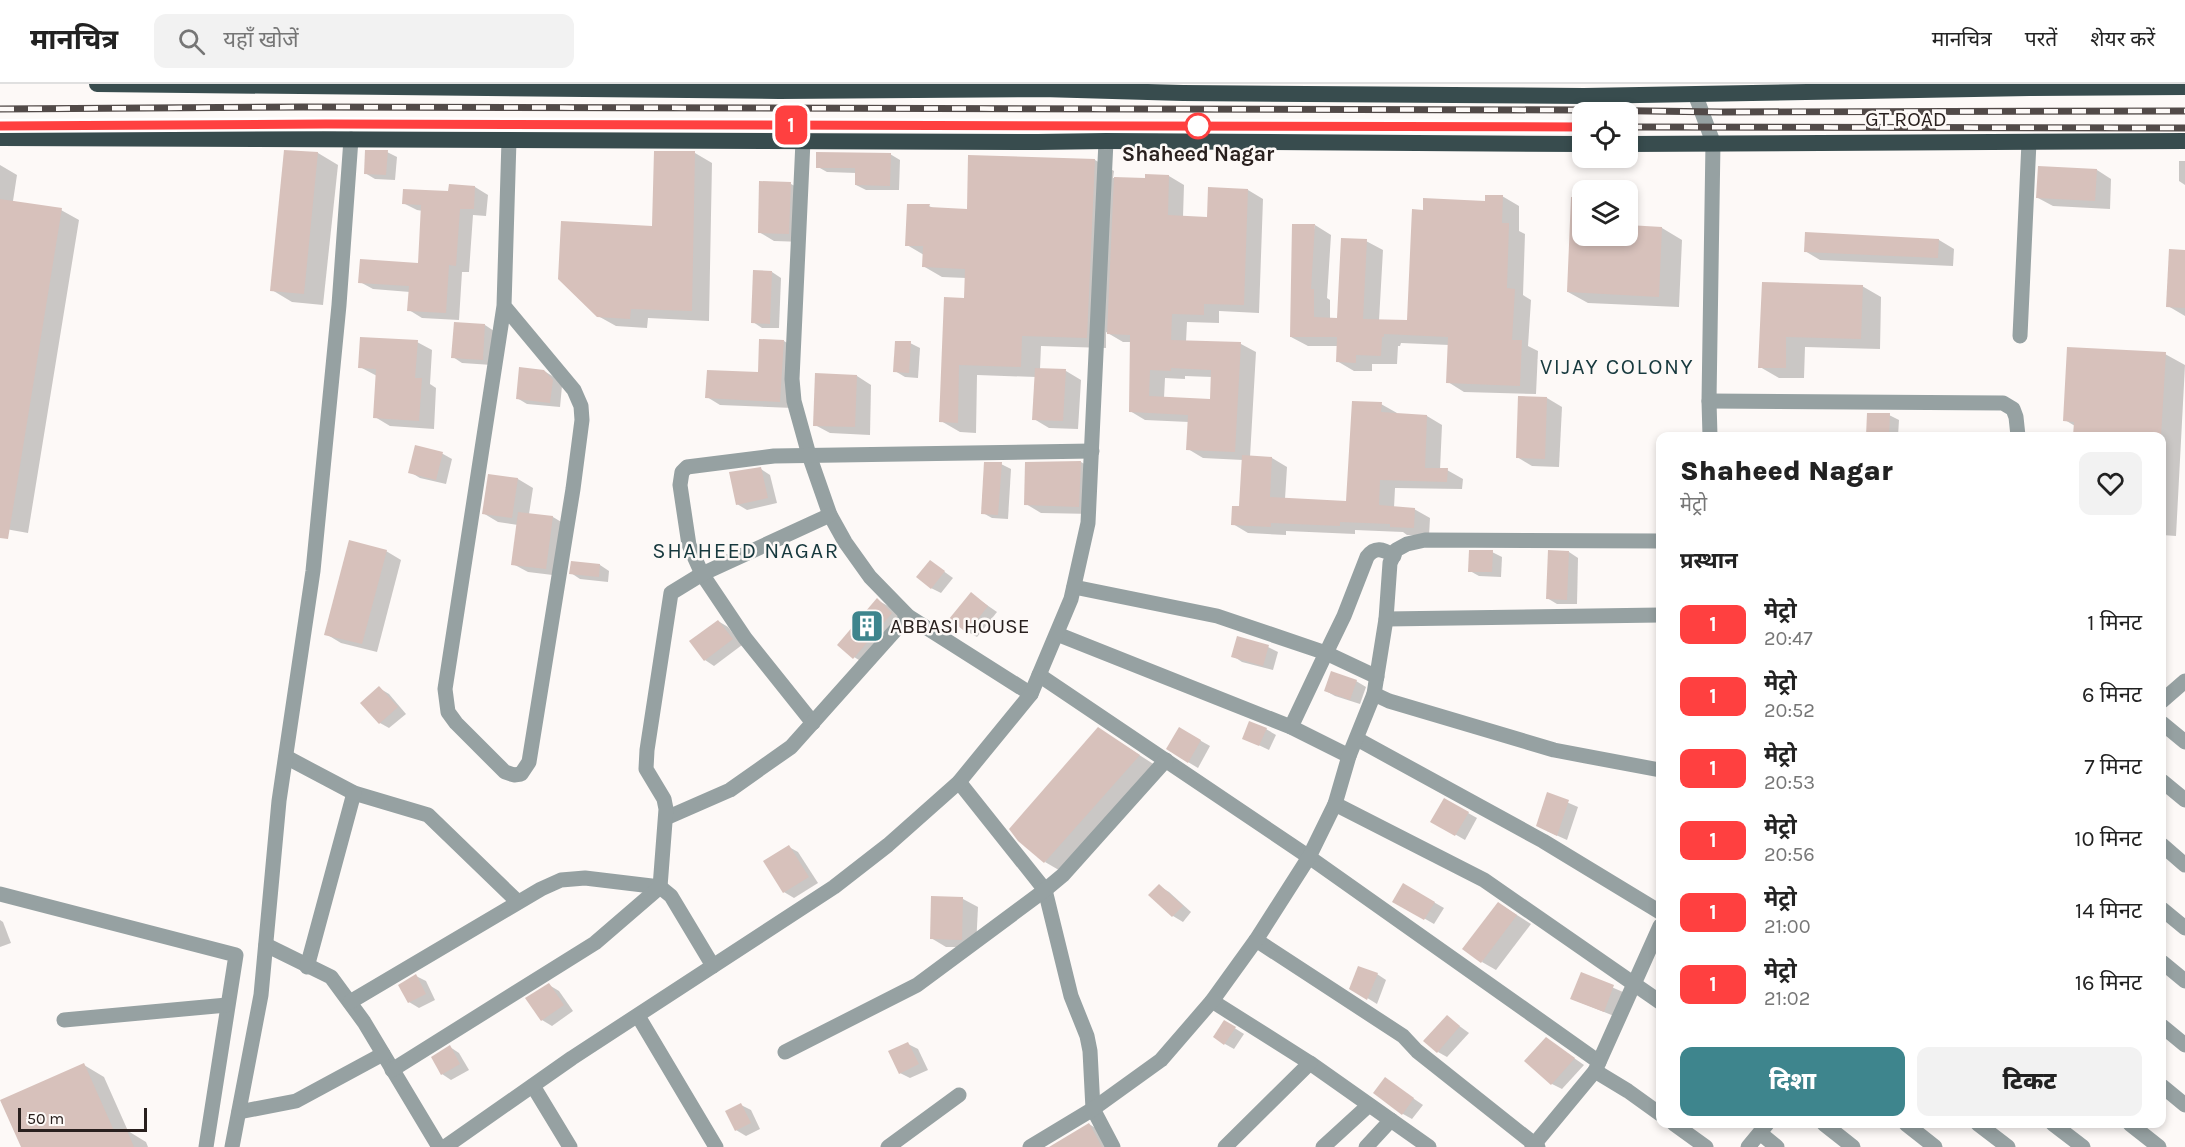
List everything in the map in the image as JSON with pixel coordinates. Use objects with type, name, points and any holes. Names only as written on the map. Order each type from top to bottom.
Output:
[{"type":"highway","name":"GT ROAD","points":[[97,84],[779,91],[1042,89],[1171,93],[1572,96],[2185,87]]},
{"type":"highway","points":[[0,138],[1572,144]]},
{"type":"highway","name":"GT ROAD","points":[[1638,144],[2185,141]]},
{"type":"street","points":[[1695,94],[1713,142],[1710,432]]},
{"type":"street","points":[[232,1147],[261,994],[279,801],[313,571],[339,305],[351,139]]},
{"type":"street","points":[[504,306],[574,390],[581,406],[582,420],[529,762],[521,774],[505,772],[456,723],[448,711],[444,689],[504,306],[509,140]]},
{"type":"street","points":[[803,141],[792,379],[794,401],[830,515],[845,542],[870,577],[908,616],[1031,694]]},
{"type":"street","points":[[445,1147],[533,1086],[834,887],[888,845],[959,782],[1031,694],[1071,599],[1088,523],[1106,141]]},
{"type":"street","points":[[2020,336],[2029,142]]},
{"type":"street","points":[[1709,401],[2003,403],[2013,409],[2018,432]]},
{"type":"street","points":[[813,723],[745,638],[702,573],[689,545],[680,485],[682,472],[687,467],[774,456],[1092,451]]},
{"type":"street","points":[[392,1070],[595,943],[660,887],[666,818],[664,799],[645,769],[671,593],[702,573],[830,515]]},
{"type":"street","points":[[1029,1147],[1093,1109],[1161,1060],[1212,1001],[1256,940],[1309,857],[1335,804],[1350,756],[1374,694],[1386,619],[1390,563],[1396,550],[1407,544],[1425,540],[1656,541]]},
{"type":"street","points":[[1291,727],[1344,616],[1367,557],[1371,551],[1377,549],[1384,549],[1394,556]]},
{"type":"street","points":[[1074,587],[1217,616],[1326,653],[1377,677]]},
{"type":"street","points":[[1386,619],[1656,615]]},
{"type":"street","points":[[666,818],[730,790],[791,747],[908,616]]},
{"type":"street","points":[[1057,634],[1291,727],[1350,756]]},
{"type":"street","points":[[1039,675],[1309,857],[1656,1111]]},
{"type":"street","points":[[2166,698],[2185,681]]},
{"type":"street","points":[[1374,694],[1389,701],[1554,750],[1656,770]]},
{"type":"street","points":[[2166,726],[2185,742]]},
{"type":"street","points":[[1357,739],[1543,841],[1656,910]]},
{"type":"street","points":[[286,757],[354,793],[428,815],[518,902]]},
{"type":"street","points":[[785,1052],[917,985],[1045,890],[1063,875],[1166,760]]},
{"type":"street","points":[[959,782],[1045,890],[1071,996],[1087,1036],[1093,1109],[1113,1147]]},
{"type":"street","points":[[2166,784],[2185,800]]},
{"type":"street","points":[[307,967],[354,793]]},
{"type":"street","points":[[1335,804],[1484,880],[1656,999]]},
{"type":"street","points":[[2166,848],[2185,865]]},
{"type":"street","points":[[350,1002],[518,902],[561,880],[585,878],[660,887],[671,896],[713,966]]},
{"type":"street","points":[[0,894],[236,955],[206,1147]]},
{"type":"street","points":[[2166,912],[2185,928]]},
{"type":"street","points":[[1256,940],[1403,1036],[1417,1051],[1535,1146],[1597,1066],[1656,938]]},
{"type":"street","points":[[266,945],[331,977],[350,1002],[439,1147]]},
{"type":"street","points":[[2166,965],[2185,981]]},
{"type":"street","points":[[1212,1001],[1310,1063],[1429,1147]]},
{"type":"street","points":[[64,1020],[227,1005]]},
{"type":"street","points":[[638,1016],[716,1147]]},
{"type":"street","points":[[2166,1029],[2185,1045]]},
{"type":"street","points":[[239,1112],[296,1101],[383,1054]]},
{"type":"street","points":[[1225,1147],[1310,1063]]},
{"type":"street","points":[[533,1086],[570,1147]]},
{"type":"street","points":[[2166,1089],[2185,1105]]},
{"type":"street","points":[[888,1147],[959,1095]]},
{"type":"street","points":[[1323,1147],[1369,1105]]},
{"type":"street","points":[[1366,1147],[1391,1120]]},
{"type":"street","points":[[1680,1128],[1706,1147]]},
{"type":"street","points":[[1748,1147],[1764,1128],[1777,1147]]},
{"type":"street","points":[[1829,1128],[1853,1147]]},
{"type":"street","points":[[1911,1128],[1935,1147]]},
{"type":"street","points":[[1983,1128],[2008,1147]]},
{"type":"street","points":[[2058,1128],[2082,1147]]},
{"type":"street","points":[[2135,1128],[2158,1147]]},
{"type":"building","points":[[284,150],[318,152],[304,294],[270,291]]},
{"type":"building","points":[[365,150],[388,150],[386,175],[364,174]]},
{"type":"building","points":[[654,151],[695,151],[692,311],[631,309],[630,319],[597,317],[558,279],[561,221],[652,226]]},
{"type":"building","points":[[816,152],[891,153],[890,186],[855,185],[855,168],[816,168]]},
{"type":"building","points":[[968,155],[1095,159],[1087,338],[1022,336],[1021,367],[959,365],[958,423],[939,422],[944,297],[964,298],[965,269],[922,267],[923,246],[905,246],[907,204],[930,204],[929,207],[967,209]]},
{"type":"building","points":[[2038,166],[2097,169],[2095,201],[2036,198]]},
{"type":"building","points":[[1145,174],[1169,175],[1168,215],[1207,217],[1208,187],[1248,189],[1244,305],[1204,304],[1204,315],[1172,314],[1171,340],[1241,342],[1235,452],[1186,450],[1188,415],[1129,412],[1130,335],[1107,334],[1114,177],[1145,178]],"holes":[[[1171,368],[1211,370],[1210,399],[1149,396],[1150,370],[1171,371]]]},
{"type":"building","points":[[759,181],[791,182],[789,234],[758,233]]},
{"type":"building","points":[[449,184],[475,186],[474,209],[460,209],[456,266],[449,265],[446,313],[407,311],[409,286],[358,283],[360,259],[418,263],[421,205],[402,204],[403,189],[448,191]]},
{"type":"building","points":[[1485,195],[1503,195],[1502,223],[1509,223],[1507,288],[1515,289],[1512,340],[1522,340],[1520,386],[1446,383],[1448,337],[1384,334],[1381,356],[1356,355],[1356,363],[1336,362],[1337,337],[1290,337],[1292,224],[1315,224],[1311,289],[1314,289],[1314,317],[1337,318],[1341,238],[1367,239],[1363,319],[1407,320],[1412,209],[1423,210],[1423,198],[1485,201]]},
{"type":"building","points":[[1571,197],[1572,246],[1638,246],[1638,226],[1662,227],[1659,297],[1567,292]]},
{"type":"building","points":[[0,199],[62,208],[8,539],[0,538]]},
{"type":"building","points":[[1805,232],[1939,239],[1938,258],[1804,252]]},
{"type":"building","points":[[2169,249],[2185,250],[2185,308],[2166,307]]},
{"type":"building","points":[[753,270],[772,271],[770,324],[751,323]]},
{"type":"building","points":[[1762,282],[1863,285],[1861,339],[1786,337],[1786,368],[1758,368]]},
{"type":"building","points":[[454,322],[485,324],[483,360],[451,358]]},
{"type":"building","points":[[360,337],[418,340],[415,378],[422,378],[419,421],[373,418],[376,369],[358,368]]},
{"type":"building","points":[[759,339],[784,340],[780,402],[705,398],[707,370],[758,372]]},
{"type":"building","points":[[895,341],[911,341],[909,373],[893,372]]},
{"type":"building","points":[[2067,347],[2166,352],[2161,432],[2073,432],[2074,422],[2063,421]]},
{"type":"building","points":[[519,367],[544,370],[553,380],[550,403],[516,399]]},
{"type":"building","points":[[1035,368],[1066,369],[1063,421],[1032,420]]},
{"type":"building","points":[[815,373],[857,375],[855,427],[813,426]]},
{"type":"building","points":[[1518,396],[1547,397],[1545,459],[1516,458]]},
{"type":"building","points":[[1352,401],[1382,402],[1381,412],[1427,415],[1425,468],[1448,468],[1447,482],[1380,480],[1379,505],[1415,508],[1414,528],[1390,527],[1390,524],[1340,522],[1340,526],[1271,523],[1271,527],[1231,525],[1232,506],[1239,506],[1242,455],[1272,457],[1270,497],[1346,501]]},
{"type":"building","points":[[1867,413],[1890,413],[1889,432],[1866,432]]},
{"type":"building","points":[[415,445],[443,452],[436,480],[408,473]]},
{"type":"building","points":[[1081,461],[1079,507],[1024,505],[1025,462]]},
{"type":"building","points":[[984,462],[1002,462],[998,515],[981,514]]},
{"type":"building","points":[[761,467],[768,498],[736,505],[729,472]]},
{"type":"building","points":[[488,474],[518,478],[512,518],[482,514]]},
{"type":"building","points":[[518,512],[553,516],[546,569],[511,565]]},
{"type":"building","points":[[349,540],[387,550],[362,644],[324,635]]},
{"type":"building","points":[[1469,550],[1493,550],[1492,572],[1468,572]]},
{"type":"building","points":[[1548,550],[1569,551],[1567,600],[1546,599]]},
{"type":"building","points":[[930,560],[945,571],[931,589],[916,577]]},
{"type":"building","points":[[571,561],[600,564],[599,577],[569,574]]},
{"type":"building","points":[[971,592],[988,606],[967,633],[949,619]]},
{"type":"building","name":"ABBASI HOUSE","points":[[877,598],[892,613],[853,659],[837,645]]},
{"type":"building","points":[[718,620],[733,639],[704,661],[689,641]]},
{"type":"building","points":[[1237,636],[1269,645],[1263,666],[1231,657]]},
{"type":"building","points":[[1331,671],[1357,680],[1350,700],[1324,691]]},
{"type":"building","points":[[379,686],[398,707],[379,724],[360,703]]},
{"type":"building","points":[[1249,721],[1267,728],[1259,746],[1242,739]]},
{"type":"building","points":[[1098,727],[1140,755],[1044,863],[1018,841],[1009,829]]},
{"type":"building","points":[[1179,727],[1201,740],[1188,763],[1166,749]]},
{"type":"building","points":[[1547,792],[1569,800],[1557,836],[1536,826]]},
{"type":"building","points":[[1444,798],[1469,812],[1455,836],[1430,822]]},
{"type":"building","points":[[789,845],[809,877],[783,893],[763,861]]},
{"type":"building","points":[[1403,883],[1435,902],[1424,920],[1392,902]]},
{"type":"building","points":[[1159,884],[1183,906],[1172,917],[1148,895]]},
{"type":"building","points":[[931,896],[963,897],[962,940],[930,939]]},
{"type":"building","points":[[1498,902],[1517,915],[1481,963],[1462,949]]},
{"type":"building","points":[[1358,966],[1378,973],[1367,1000],[1349,989]]},
{"type":"building","points":[[1581,972],[1614,985],[1604,1012],[1570,999]]},
{"type":"building","points":[[416,974],[426,994],[408,1003],[398,985]]},
{"type":"building","points":[[549,983],[564,1005],[541,1021],[525,998]]},
{"type":"building","points":[[1447,1015],[1460,1026],[1437,1053],[1423,1041]]},
{"type":"building","points":[[1224,1020],[1236,1027],[1224,1045],[1213,1037]]},
{"type":"building","points":[[1546,1037],[1575,1058],[1551,1085],[1524,1061]]},
{"type":"building","points":[[908,1042],[919,1064],[899,1074],[888,1051]]},
{"type":"building","points":[[450,1045],[460,1064],[441,1075],[431,1057]]},
{"type":"building","points":[[84,1063],[115,1133],[126,1128],[134,1147],[21,1147],[0,1100]]},
{"type":"building","points":[[1385,1077],[1414,1098],[1402,1115],[1373,1093]]},
{"type":"building","points":[[741,1103],[751,1123],[735,1131],[725,1111]]},
{"type":"building","points":[[1089,1123],[1102,1147],[1049,1147]]},
{"type":"railway","points":[[0,109],[303,107],[1720,112],[2185,111]]},
{"type":"railway","points":[[0,126],[303,124],[1572,127]]},
{"type":"railway","points":[[1638,127],[2185,128]]},
{"type":"metro line","name":"1","points":[[0,126],[326,124],[1572,127]]},
{"type":"place","name":"Shaheed Nagar","points":[[1198,126]]},
{"type":"place","name":"ABBASI HOUSE","points":[[867,626]]},
{"type":"district","name":"VIJAY COLONY","points":[[1617,367]]},
{"type":"district","name":"SHAHEED NAGAR","points":[[746,551]]}]
